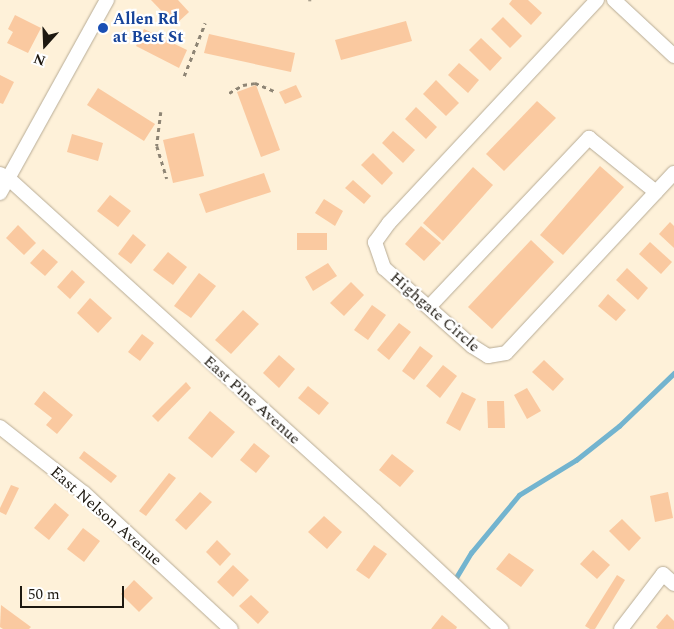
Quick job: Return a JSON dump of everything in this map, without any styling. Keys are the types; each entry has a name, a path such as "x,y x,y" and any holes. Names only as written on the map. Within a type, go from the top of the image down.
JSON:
{"street":[{"path":"0,193 4,176 106,0"},
{"name":"Highgate Circle","path":"597,0 389,223 375,242 384,268 472,346 488,356 506,353 674,173"},
{"path":"614,0 674,56"},
{"path":"429,307 589,138 656,192"},
{"name":"East Pine Avenue","path":"4,176 375,511 501,629"},
{"name":"East Nelson Avenue","path":"0,427 84,493 231,629"},
{"path":"621,629 663,574 674,584"}],"path":[{"path":"184,76 205,24"},
{"path":"229,93 243,85 256,83 276,92"},
{"path":"161,112 157,146 167,179"}],"building":[{"path":"151,0 178,0 189,12 175,25"},
{"path":"512,0 528,0 542,13 531,25 509,4"},
{"path":"15,15 41,28 28,53 7,43 13,32 8,29"},
{"path":"503,17 522,36 510,48 491,29"},
{"path":"406,21 412,41 341,60 335,40"},
{"path":"144,29 187,50 179,68 136,46"},
{"path":"209,34 295,53 291,72 204,53"},
{"path":"481,38 502,58 490,71 469,50"},
{"path":"459,63 479,80 468,93 448,75"},
{"path":"0,75 14,82 3,104 0,103"},
{"path":"436,80 459,103 446,116 423,94"},
{"path":"256,85 280,150 261,157 237,92"},
{"path":"296,85 302,97 285,104 279,92"},
{"path":"98,88 155,124 144,141 87,105"},
{"path":"537,101 556,118 504,171 486,154"},
{"path":"416,107 437,127 426,139 405,119"},
{"path":"393,131 415,150 403,163 382,143"},
{"path":"194,133 204,176 173,183 163,140"},
{"path":"72,134 103,143 98,161 67,152"},
{"path":"373,153 393,173 382,185 361,165"},
{"path":"600,166 624,187 563,255 540,235"},
{"path":"473,167 493,185 443,241 423,223"},
{"path":"264,173 271,192 206,213 199,194"},
{"path":"353,180 371,196 364,204 345,188"},
{"path":"110,195 131,211 118,227 97,211"},
{"path":"324,199 343,211 335,226 315,213"},
{"path":"670,222 674,226 674,248 659,234"},
{"path":"18,225 36,243 24,255 6,238"},
{"path":"421,226 441,243 424,261 405,244"},
{"path":"297,233 327,233 327,250 297,250"},
{"path":"133,234 146,245 131,264 118,254"},
{"path":"531,240 554,262 492,329 468,307"},
{"path":"650,242 672,262 661,274 639,254"},
{"path":"43,249 58,262 45,276 30,263"},
{"path":"168,252 187,267 173,285 153,270"},
{"path":"328,263 337,276 313,291 305,277"},
{"path":"627,268 648,288 638,300 616,280"},
{"path":"72,270 85,282 70,299 57,287"},
{"path":"199,273 216,286 191,318 174,306"},
{"path":"351,282 364,295 344,316 330,303"},
{"path":"608,294 626,310 616,321 598,306"},
{"path":"90,298 112,318 98,333 77,313"},
{"path":"372,305 386,315 368,340 354,330"},
{"path":"243,310 259,324 231,354 215,340"},
{"path":"399,323 411,332 389,360 377,350"},
{"path":"142,334 154,343 140,361 128,352"},
{"path":"420,346 433,356 414,380 402,371"},
{"path":"279,355 295,369 279,388 263,373"},
{"path":"544,360 564,379 553,391 532,372"},
{"path":"443,365 457,376 440,398 426,386"},
{"path":"186,382 191,388 158,422 152,416"},
{"path":"308,386 329,403 319,415 298,398"},
{"path":"527,388 541,411 527,419 514,395"},
{"path":"44,391 73,415 57,434 46,425 52,418 34,404"},
{"path":"462,392 476,399 460,431 446,423"},
{"path":"487,401 504,401 505,428 488,428"},
{"path":"210,411 235,432 212,458 188,438"},
{"path":"254,443 270,456 256,473 240,460"},
{"path":"84,451 117,476 111,483 79,458"},
{"path":"392,454 414,471 400,487 379,470"},
{"path":"169,473 176,478 146,516 139,511"},
{"path":"11,485 19,488 6,515 0,512 0,508"},
{"path":"200,492 212,502 186,530 175,520"},
{"path":"668,492 673,518 655,522 650,496"},
{"path":"55,503 69,515 49,540 34,528"},
{"path":"324,516 342,532 327,549 308,532"},
{"path":"622,519 641,538 629,551 609,531"},
{"path":"83,528 100,541 84,562 67,549"},
{"path":"217,540 231,554 220,566 206,552"},
{"path":"374,545 387,554 369,579 356,570"},
{"path":"593,550 610,565 597,579 580,564"},
{"path":"509,553 534,570 521,587 496,569"},
{"path":"233,565 249,580 233,597 217,582"},
{"path":"617,575 625,580 595,629 590,629 585,626"},
{"path":"134,580 153,598 139,612 121,594"},
{"path":"251,595 269,612 258,624 239,606"},
{"path":"1,605 31,627 29,629 3,629 0,627"},
{"path":"667,614 674,621 674,629 658,629 656,627"},
{"path":"442,615 457,627 456,629 431,629"}],"waterway":[{"path":"454,581 471,553 519,495 576,460 619,426 674,373"}],"place":[{"name":"Allen Rd at Best St","path":"103,28"}]}
